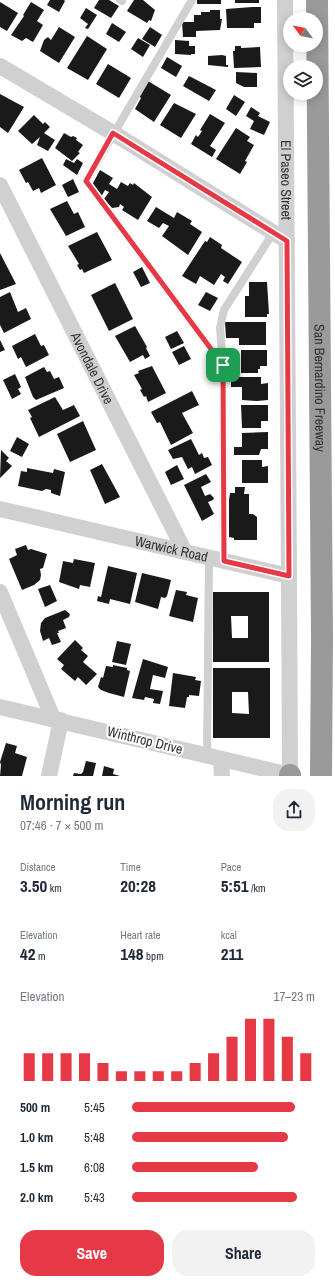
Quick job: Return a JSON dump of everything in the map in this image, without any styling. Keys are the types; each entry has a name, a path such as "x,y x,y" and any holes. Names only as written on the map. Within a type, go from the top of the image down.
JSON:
{"highway":[{"name":"San Bernardino Freeway","path":"317,0 322,630 321,776"}],"street":[{"name":"El Paseo Street","path":"285,0 289,576"},
{"path":"0,66 113,133 287,241"},
{"name":"Avondale Drive","path":"0,185 185,552"},
{"name":"Warwick Road","path":"0,509 289,576"},
{"path":"289,576 290,775"},
{"path":"0,592 57,719 49,776"},
{"name":"Winthrop Drive","path":"0,707 57,719 290,775"},
{"path":"214,757 222,776"}],"lane":[{"path":"192,0 86,181 223,365"},
{"path":"224,561 223,365 220,328 224,310 273,233"},
{"path":"209,557 214,757"}],"building":[{"path":"50,0 65,1 59,12 47,5"},
{"path":"99,0 109,0 119,6 111,18 94,8"},
{"path":"134,0 143,0 155,10 151,21 149,20 147,23 127,11"},
{"path":"197,0 221,0 221,4 197,4"},
{"path":"235,0 259,0 259,3 235,3"},
{"path":"0,2 18,13 7,31 0,27"},
{"path":"31,2 44,10 37,21 43,25 33,42 26,38 22,41 11,35 24,16 23,15"},
{"path":"261,7 261,23 254,23 254,28 227,28 226,9"},
{"path":"86,8 97,15 88,29 85,28 88,24 80,18"},
{"path":"210,10 220,10 220,19 222,19 220,30 196,31 196,37 183,37 182,22 194,22 194,15 201,15 201,12 210,12"},
{"path":"112,23 126,32 119,42 106,34"},
{"path":"59,27 75,37 59,63 40,51 44,40 48,37 51,40"},
{"path":"150,27 162,35 155,47 142,39"},
{"path":"87,36 107,49 88,80 67,68"},
{"path":"138,38 150,45 143,57 131,49"},
{"path":"175,40 189,41 189,46 195,46 195,54 175,54"},
{"path":"235,46 241,46 241,48 260,47 261,67 234,68 233,51 235,51"},
{"path":"208,56 226,56 226,65 228,65 228,67 208,65"},
{"path":"167,57 182,66 176,77 161,68"},
{"path":"108,64 131,78 119,98 96,84"},
{"path":"236,72 257,73 257,87 244,87 236,83"},
{"path":"189,76 216,90 209,101 183,86"},
{"path":"148,81 171,95 154,122 135,109 141,98 139,96"},
{"path":"0,94 24,107 8,133 0,127"},
{"path":"234,95 245,102 236,116 226,109"},
{"path":"174,103 196,114 181,138 160,125"},
{"path":"251,107 260,113 258,116 270,122 264,135 250,129 254,121 246,116"},
{"path":"210,114 225,123 210,146 216,150 212,157 191,144 196,135 198,137 202,131 200,130"},
{"path":"34,115 43,124 45,122 50,127 44,133 55,140 48,151 37,145 40,137 32,144 18,131"},
{"path":"236,128 250,137 247,141 254,145 240,174 216,159"},
{"path":"64,133 71,137 73,136 77,138 76,140 83,145 78,152 80,153 72,161 55,148"},
{"path":"42,158 56,185 41,193 39,188 33,191 28,182 26,183 19,170"},
{"path":"66,159 74,163 77,159 83,163 77,175 63,165"},
{"path":"100,170 113,178 109,184 117,189 121,182 128,186 130,183 133,185 134,183 152,197 138,220 122,210 124,207 120,204 119,207 112,208 104,199 109,192 105,190 101,197 92,185"},
{"path":"73,179 79,192 68,197 62,185"},
{"path":"67,201 74,214 78,212 85,227 66,236 50,209"},
{"path":"156,207 174,218 177,212 192,221 190,224 202,232 188,255 162,236 169,226 163,223 159,228 147,221"},
{"path":"97,232 112,260 84,273 77,265 79,264 68,246"},
{"path":"210,237 222,245 221,248 242,262 228,284 223,281 225,277 221,274 214,285 200,276 196,284 182,276 205,241 207,242"},
{"path":"0,253 16,284 0,290"},
{"path":"142,267 150,283 141,287 133,272"},
{"path":"249,282 267,282 269,314 267,314 267,317 245,317 245,296 249,296"},
{"path":"115,283 133,319 109,331 91,295"},
{"path":"10,292 18,312 26,308 31,319 4,333 0,325 0,297"},
{"path":"206,292 218,298 210,311 198,305"},
{"path":"225,322 266,322 266,345 239,345 239,338 226,338"},
{"path":"135,326 147,347 146,348 150,356 145,359 143,355 130,362 115,336"},
{"path":"177,331 184,343 171,349 165,337"},
{"path":"35,334 41,346 44,345 49,355 26,367 21,357 18,359 12,346"},
{"path":"0,340 5,350 0,352"},
{"path":"184,346 191,359 179,365 172,352"},
{"path":"241,350 267,350 267,366 260,366 258,373 241,373"},
{"path":"152,366 166,393 148,402 146,396 144,397 140,390 142,389 134,375 139,373 138,371"},
{"path":"44,367 47,372 50,371 54,379 59,377 64,388 36,400 33,397 25,377"},
{"path":"15,374 21,387 18,389 21,394 12,399 3,380"},
{"path":"231,377 261,377 261,384 268,383 268,400 242,400 242,387 231,387"},
{"path":"192,391 199,405 182,413 193,433 171,445 160,422 157,423 151,412"},
{"path":"55,397 63,410 74,405 80,416 39,437 28,410"},
{"path":"241,405 268,405 268,421 261,421 261,428 242,428"},
{"path":"83,421 96,450 70,462 57,434"},
{"path":"268,432 268,449 261,449 259,455 234,455 234,447 242,447 242,433"},
{"path":"17,437 29,444 22,457 10,451"},
{"path":"191,439 199,455 202,453 204,458 208,457 212,465 195,474 192,467 188,469 182,457 173,459 168,450"},
{"path":"1,450 9,458 6,461 12,466 0,478"},
{"path":"242,460 262,460 262,467 268,466 268,483 242,483"},
{"path":"102,464 120,497 105,504 90,470"},
{"path":"177,465 184,479 171,485 165,472"},
{"path":"27,468 53,473 54,469 65,472 60,496 51,493 51,490 46,489 42,491 18,486 21,471 27,472"},
{"path":"206,474 211,482 201,487 205,496 210,494 214,498 208,502 214,514 202,521 184,485"},
{"path":"235,487 245,487 244,494 249,494 249,514 253,514 257,517 257,540 234,540 234,538 229,537 229,500 230,493 235,493"},
{"path":"26,545 28,550 31,549 47,554 43,568 40,569 40,580 34,585 22,590 9,559 17,555 15,549"},
{"path":"74,559 95,563 90,587 80,585 79,589 59,582 63,561 73,563"},
{"path":"108,566 137,573 130,604 110,599 109,604 97,601 98,596 101,597"},
{"path":"142,573 171,580 167,596 165,598 161,597 158,609 135,602"},
{"path":"50,585 57,601 45,607 38,589"},
{"path":"176,590 187,592 186,595 198,598 193,622 169,616"},
{"path":"213,592 269,592 269,662 213,662","holes":["231,616 248,616 248,638 232,638"]},
{"path":"65,610 70,614 69,617 63,620 66,628 58,631 59,633 57,633 61,642 52,645 49,638 43,641 40,631 41,623 45,618"},
{"path":"75,640 83,648 81,650 88,656 83,662 97,674 86,685 78,677 75,681 61,669 64,665 57,659"},
{"path":"117,641 131,644 126,665 112,662"},
{"path":"143,659 168,667 165,678 153,675 150,689 163,691 160,704 153,703 154,699 145,697 144,700 132,698"},
{"path":"113,665 127,668 127,670 130,671 124,697 101,690 98,687 101,677 103,678 106,666 113,667"},
{"path":"213,668 270,668 270,738 213,738","holes":["232,692 248,692 249,714 232,713"]},
{"path":"173,673 196,677 195,680 201,681 199,696 189,695 189,697 187,697 185,708 169,706"},
{"path":"6,743 17,746 15,753 27,757 22,776 0,776 0,762"},
{"path":"86,761 96,763 93,776 73,776 74,773 81,774 83,772"},
{"path":"104,766 114,769 113,774 120,776 102,776"}],"route":[{"path":"113,133 287,241 289,576 224,561 223,365 86,181 113,133"}]}
